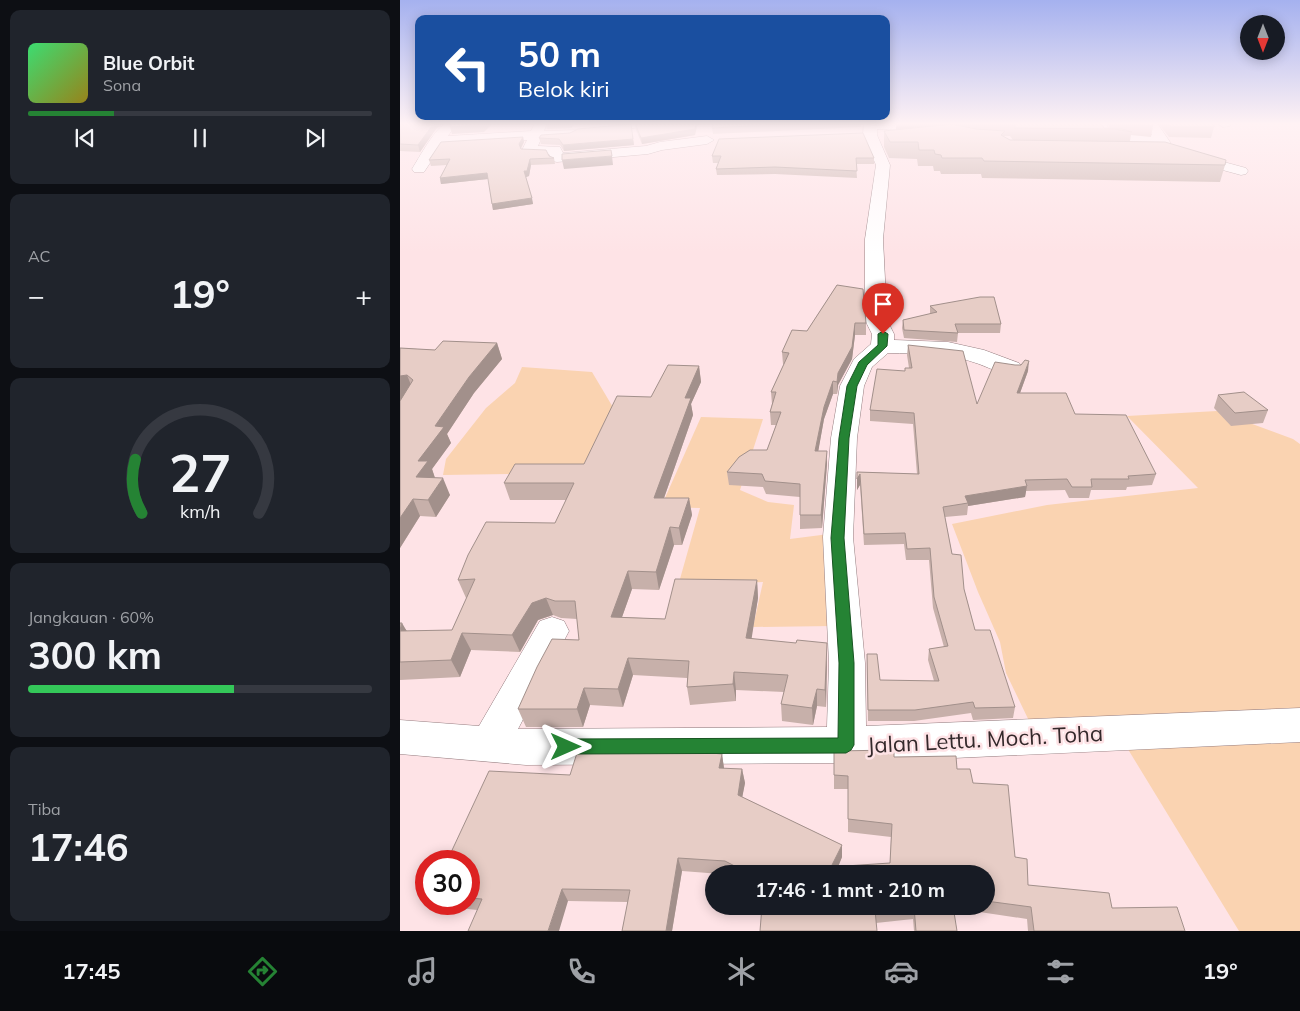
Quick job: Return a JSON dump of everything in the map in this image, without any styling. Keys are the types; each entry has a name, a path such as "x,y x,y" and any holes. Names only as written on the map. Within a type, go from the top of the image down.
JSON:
{"street":[{"path":"846,745 846,663 838,538 844,438 852,386 862,364 882,346 883,334 876,320 874,239 883,166"},
{"path":"1224,166 1241,171"},
{"path":"882,346 948,349 976,355 1011,368"},
{"path":"489,744 552,631"},
{"name":"Jalan Lettu. Moch. Toha","path":"400,737 526,747 846,745 1300,725"}],"shaded area":[{"path":"522,367 592,372 614,409 582,473 443,475 446,459 486,408 515,383"},
{"path":"1217,411 1293,439 1300,444 1300,712 1031,725 1006,673 1000,642 978,592 952,524 1047,505 1198,488 1127,416"},
{"path":"701,417 763,419 740,490 768,502 794,505 790,539 829,534 833,626 753,627 763,582 678,586 700,508 661,507"},
{"path":"1300,737 1300,931 1239,931 1126,746"}],"building":[{"path":"446,166 528,166 527,171 524,171 532,198 492,204 487,173 440,178"},
{"path":"717,166 857,166 857,171 775,167 716,169"},
{"path":"837,285 863,289 866,323 855,323 852,347 838,373 837,382 833,381 824,407 815,451 827,451 821,515 800,515 800,484 765,481 762,474 727,472 739,457 750,450 767,450 781,412 770,412 776,392 771,392 789,353 782,352 792,330 807,331"},
{"path":"980,297 994,297 1001,324 955,324 958,333 904,330 903,320 937,312 930,306"},
{"path":"443,341 497,343 469,377 435,426 444,427 418,461 428,461 416,477 443,478 428,500 413,499 400,518 400,401 413,380 407,375 400,376 400,348 435,350"},
{"path":"908,345 963,351 977,404 995,362 1021,365 1025,360 1029,361 1017,393 1066,393 1075,414 1126,415 1156,474 1128,476 1129,479 1091,479 1092,487 1072,487 1067,479 1025,480 1027,486 965,496 968,503 943,507 952,554 961,555 964,589 975,630 990,630 1015,707 975,708 973,702 915,710 868,710 867,654 877,654 880,680 939,681 929,649 948,646 934,597 930,548 907,549 905,533 864,534 860,474 857,479 857,472 919,474 914,413 870,410 877,369 905,371 905,368 912,368"},
{"path":"668,365 699,366 685,398 691,398 654,498 689,498 679,528 670,527 656,572 628,571 611,617 665,619 675,579 757,580 746,638 796,643 797,640 827,643 825,690 817,689 812,708 781,704 788,675 734,672 733,684 687,687 689,661 628,658 618,689 584,688 577,709 518,709 552,639 579,640 575,601 555,601 546,598 532,603 512,635 462,633 451,660 400,662 400,631 452,630 475,579 458,580 468,555 486,522 555,523 574,483 504,483 515,464 584,464 617,396 651,397"},
{"path":"1244,392 1268,410 1235,413 1218,395"},
{"path":"894,750 894,757 956,756 957,769 970,769 973,783 1008,785 1015,857 1027,859 1028,885 1109,893 1112,908 1177,907 1185,931 1034,931 1031,907 995,902 995,865 860,865 890,863 892,824 848,819 848,776 834,775 834,751"},
{"path":"700,752 722,754 719,768 742,769 738,795 842,845 832,865 733,865 725,861 678,858 666,931 622,931 630,890 562,889 548,931 468,931 475,915 480,915 482,899 480,899 480,850 452,850 489,771 570,775 577,753"},
{"path":"761,915 875,915 877,931 760,931"},
{"path":"915,915 954,915 957,931 916,931"}],"route":[{"path":"566,747 846,745 846,663 838,538 844,438 852,386 862,364 882,346 883,334"}]}
